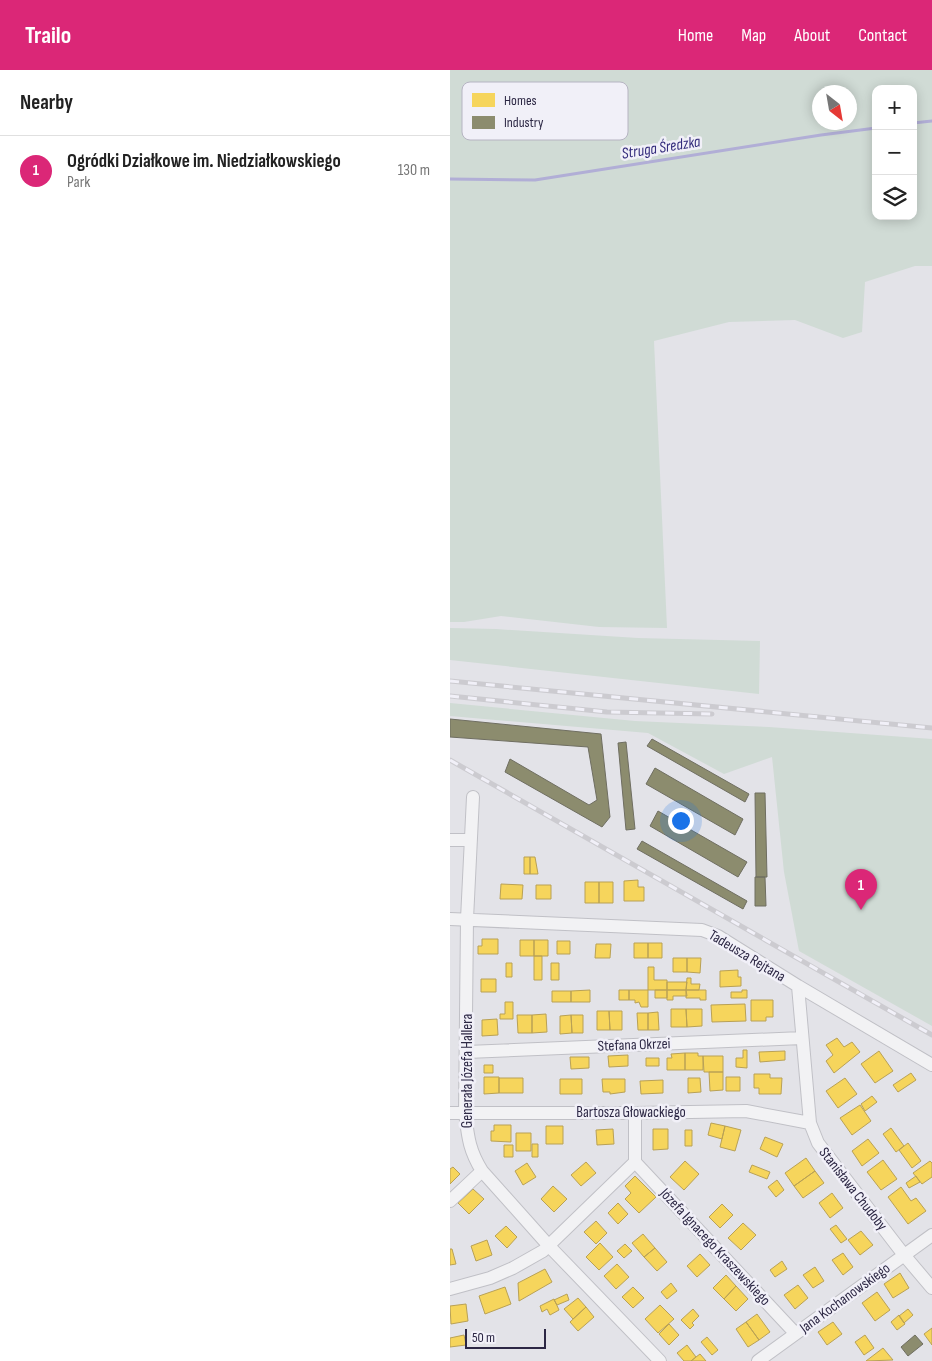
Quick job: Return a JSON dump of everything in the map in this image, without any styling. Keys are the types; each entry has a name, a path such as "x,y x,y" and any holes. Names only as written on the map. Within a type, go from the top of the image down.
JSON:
{"street":[{"name":"Generała Józefa Hallera","path":"473,797 467,919 465,1113 468,1142 482,1171 549,1246 660,1361"},
{"path":"450,840 470,840"},
{"name":"Tadeusza Rejtana","path":"450,919 702,930 718,936 798,986 932,1065"},
{"name":"Stanisława Chudoby","path":"798,986 810,1123 818,1143 904,1255 932,1288"},
{"name":"Stefana Okrzei","path":"467,1052 802,1038"},
{"name":"Bartosza Głowackiego","path":"450,1113 746,1111 810,1123"},
{"path":"450,1289 490,1278 532,1257 549,1246 635,1162 635,1113"},
{"name":"Józefa Ignacego Kraszewskiego","path":"635,1162 795,1333"},
{"path":"450,1201 482,1171"},
{"name":"Jana Kochanowskiego","path":"758,1361 932,1235"}],"shaded area":[{"path":"450,70 932,70 932,266 915,266 865,282 862,332 843,338 795,320 729,322 654,341 667,628 599,627 501,616 464,622 450,622"},
{"path":"450,628 638,638 760,641 759,694 450,660"},
{"path":"450,703 635,721 769,727 932,739 932,1026 799,951 784,872 772,757 724,774 648,733 450,716"}],"building: Homes":[{"path":"524,857 530,857 530,874 524,874"},
{"path":"530,857 535,857 538,874 530,874"},
{"path":"638,880 638,887 644,887 644,901 624,901 624,881"},
{"path":"585,882 599,882 599,903 585,903"},
{"path":"599,882 613,882 613,903 599,903"},
{"path":"501,884 523,885 522,899 500,899"},
{"path":"536,885 551,885 551,899 536,899"},
{"path":"482,939 498,939 498,954 478,954 478,946 482,946"},
{"path":"520,940 534,940 534,956 520,956"},
{"path":"534,940 548,940 548,956 534,956"},
{"path":"557,941 570,941 570,954 557,954"},
{"path":"634,943 648,943 648,958 634,958"},
{"path":"648,943 662,943 662,958 648,958"},
{"path":"596,944 611,944 610,958 595,958"},
{"path":"534,956 542,956 542,980 534,980"},
{"path":"673,958 687,958 687,972 673,972"},
{"path":"687,958 701,958 700,973 687,972"},
{"path":"506,963 512,963 512,977 506,977"},
{"path":"551,963 559,963 559,980 551,980"},
{"path":"648,967 654,967 654,980 667,980 667,990 648,990"},
{"path":"738,970 738,977 741,977 741,986 720,987 720,971"},
{"path":"687,978 691,978 691,984 700,984 699,990 686,990"},
{"path":"481,979 496,979 496,992 481,992"},
{"path":"667,982 687,982 686,990 667,990"},
{"path":"590,990 590,1002 571,1002 571,991"},
{"path":"619,990 629,990 629,1000 619,1000"},
{"path":"629,990 648,990 648,1007 641,1007 639,1002 635,1003 635,1000 629,1000"},
{"path":"655,990 667,990 667,998 655,998"},
{"path":"667,990 686,990 687,996 673,996 673,1000 667,1000"},
{"path":"686,990 706,990 706,1000 686,998"},
{"path":"742,990 747,990 747,998 731,998 731,992 742,992"},
{"path":"552,991 571,991 571,1002 552,1002"},
{"path":"751,1000 773,1000 773,1017 766,1017 766,1021 751,1021"},
{"path":"505,1002 513,1002 513,1019 500,1019 500,1014 505,1014"},
{"path":"745,1004 746,1021 712,1022 711,1005"},
{"path":"671,1009 686,1009 687,1027 671,1027"},
{"path":"686,1009 702,1009 702,1026 687,1027"},
{"path":"597,1011 609,1011 610,1030 597,1030"},
{"path":"609,1011 622,1011 622,1030 610,1030"},
{"path":"658,1012 659,1030 648,1030 648,1013"},
{"path":"637,1013 648,1013 648,1030 638,1030"},
{"path":"546,1014 547,1032 532,1033 532,1015"},
{"path":"517,1015 532,1015 532,1033 518,1033"},
{"path":"571,1015 583,1015 583,1033 572,1033"},
{"path":"571,1015 572,1033 560,1034 560,1016"},
{"path":"497,1019 498,1035 482,1036 482,1020"},
{"path":"837,1038 844,1047 852,1042 860,1052 834,1073 826,1061 833,1055 826,1045"},
{"path":"743,1050 747,1050 747,1068 736,1067 736,1058 743,1058"},
{"path":"785,1051 785,1060 760,1062 759,1052"},
{"path":"879,1051 893,1071 875,1083 861,1064"},
{"path":"685,1053 698,1053 698,1056 703,1056 703,1070 685,1070"},
{"path":"685,1053 685,1070 667,1070 667,1058 672,1058 671,1054"},
{"path":"628,1055 628,1066 609,1067 608,1056"},
{"path":"703,1056 723,1056 723,1072 704,1072"},
{"path":"570,1057 589,1057 589,1068 571,1069"},
{"path":"646,1058 659,1058 659,1066 646,1066"},
{"path":"484,1065 493,1065 493,1073 484,1073"},
{"path":"709,1072 723,1072 723,1090 710,1091"},
{"path":"911,1073 916,1080 898,1092 893,1085"},
{"path":"754,1074 770,1074 770,1078 782,1078 781,1094 759,1094 759,1088 754,1088"},
{"path":"484,1077 499,1077 499,1093 484,1094"},
{"path":"726,1077 740,1077 740,1091 726,1091"},
{"path":"499,1078 523,1078 523,1093 499,1093"},
{"path":"688,1078 700,1078 701,1092 688,1093"},
{"path":"845,1078 857,1094 838,1108 826,1091"},
{"path":"560,1079 582,1079 582,1094 560,1094"},
{"path":"602,1079 625,1079 625,1092 610,1094 610,1092 603,1092"},
{"path":"663,1080 663,1093 641,1094 640,1081"},
{"path":"872,1096 877,1102 865,1111 861,1104"},
{"path":"860,1105 871,1121 852,1135 840,1118"},
{"path":"711,1123 725,1126 722,1139 708,1135"},
{"path":"494,1125 511,1125 511,1142 491,1141 491,1131 494,1131"},
{"path":"546,1126 563,1126 563,1144 546,1144"},
{"path":"725,1126 741,1130 735,1151 720,1147"},
{"path":"891,1128 904,1146 896,1152 883,1134"},
{"path":"613,1129 614,1144 597,1145 596,1130"},
{"path":"653,1129 668,1129 668,1149 653,1150"},
{"path":"685,1130 692,1130 692,1146 685,1146"},
{"path":"516,1133 531,1133 531,1151 516,1151"},
{"path":"765,1137 783,1144 777,1157 760,1149"},
{"path":"868,1139 879,1153 862,1166 852,1151"},
{"path":"908,1143 921,1161 912,1168 899,1150"},
{"path":"532,1144 538,1144 538,1157 532,1157"},
{"path":"504,1145 513,1145 513,1157 504,1157"},
{"path":"806,1158 815,1171 794,1186 785,1173"},
{"path":"883,1160 897,1179 881,1190 867,1172"},
{"path":"685,1161 699,1174 684,1190 670,1177"},
{"path":"930,1161 932,1163 932,1177 922,1184 913,1173"},
{"path":"586,1162 596,1173 581,1186 571,1175"},
{"path":"527,1163 536,1177 523,1185 515,1171"},
{"path":"752,1165 770,1172 767,1179 749,1172"},
{"path":"453,1167 460,1174 450,1184 450,1169"},
{"path":"815,1171 824,1183 803,1198 794,1186"},
{"path":"635,1176 656,1197 639,1213 625,1199 631,1193 625,1186"},
{"path":"916,1176 920,1182 909,1188 906,1183"},
{"path":"777,1180 784,1190 776,1197 768,1187"},
{"path":"553,1186 567,1199 554,1212 541,1199"},
{"path":"901,1187 911,1201 916,1198 926,1211 908,1224 888,1197"},
{"path":"473,1189 484,1199 469,1214 458,1203"},
{"path":"832,1193 843,1208 830,1218 819,1203"},
{"path":"618,1203 628,1214 618,1224 608,1213"},
{"path":"722,1204 733,1215 720,1228 709,1217"},
{"path":"596,1221 607,1233 596,1244 584,1232"},
{"path":"743,1223 756,1235 741,1250 728,1238"},
{"path":"836,1225 847,1239 841,1243 830,1229"},
{"path":"506,1226 517,1237 507,1248 495,1236"},
{"path":"861,1231 873,1245 860,1255 848,1240"},
{"path":"643,1234 655,1248 644,1257 632,1243"},
{"path":"487,1240 492,1255 476,1261 471,1246"},
{"path":"600,1243 613,1257 599,1270 586,1257"},
{"path":"625,1244 632,1251 624,1258 617,1251"},
{"path":"655,1248 667,1262 657,1271 644,1257"},
{"path":"450,1249 452,1249 456,1264 450,1265"},
{"path":"843,1253 853,1267 843,1275 832,1260"},
{"path":"700,1254 710,1265 697,1277 687,1266"},
{"path":"782,1261 787,1269 775,1277 770,1270"},
{"path":"617,1264 629,1277 616,1289 604,1276"},
{"path":"815,1267 824,1281 813,1288 803,1275"},
{"path":"545,1269 552,1282 519,1301 518,1283"},
{"path":"900,1273 909,1288 893,1298 884,1284"},
{"path":"726,1275 736,1286 724,1299 713,1288"},
{"path":"671,1283 677,1291 667,1299 661,1292"},
{"path":"798,1285 808,1298 795,1309 784,1295"},
{"path":"736,1286 748,1299 736,1311 724,1299"},
{"path":"505,1287 511,1304 485,1314 479,1296"},
{"path":"633,1287 644,1298 633,1308 622,1297"},
{"path":"877,1292 890,1310 875,1321 862,1303"},
{"path":"567,1294 569,1300 557,1305 554,1300"},
{"path":"578,1298 586,1307 573,1319 564,1309"},
{"path":"554,1299 559,1310 550,1315 547,1309 542,1312 540,1306"},
{"path":"466,1304 468,1321 451,1324 450,1306"},
{"path":"660,1305 674,1319 658,1333 645,1319"},
{"path":"586,1307 594,1317 578,1331 570,1322"},
{"path":"693,1309 699,1316 692,1323 694,1325 690,1329 681,1320"},
{"path":"908,1309 913,1315 904,1323 899,1316"},
{"path":"757,1314 770,1332 759,1340 746,1322"},
{"path":"899,1315 905,1324 897,1330 891,1322"},
{"path":"746,1322 759,1340 748,1347 736,1329"},
{"path":"833,1322 842,1334 827,1345 818,1332"},
{"path":"669,1324 679,1335 669,1345 659,1334"},
{"path":"932,1328 932,1345 924,1334"},
{"path":"464,1335 466,1345 450,1347 450,1338"},
{"path":"865,1335 874,1348 864,1355 855,1342"},
{"path":"707,1337 718,1350 712,1355 701,1342"},
{"path":"687,1345 696,1357 691,1361 684,1361 677,1353"},
{"path":"883,1348 893,1360 866,1361"},
{"path":"700,1354 706,1361 691,1361 696,1357"}],"building: Industry":[{"path":"450,719 601,734 610,817 602,827 505,772 510,759 589,805 597,800 588,747 450,737"},
{"path":"652,739 749,794 745,802 647,746"},
{"path":"626,742 635,829 626,830 618,743"},
{"path":"655,768 743,819 735,835 646,784"},
{"path":"755,793 765,793 767,877 756,877"},
{"path":"658,811 747,862 738,877 650,826"},
{"path":"642,841 747,901 743,909 637,849"},
{"path":"755,877 765,877 766,906 755,906"},
{"path":"915,1335 923,1344 908,1356 901,1347"}],"waterway":[{"name":"Struga Średzka","path":"917,123 932,121"},
{"name":"Struga Średzka","path":"450,179 535,180 872,129"}],"railway":[{"path":"450,681 932,728"},
{"path":"450,696 607,712 712,714"},
{"path":"450,760 932,1035"}],"place":[{"name":"Ogródki Działkowe im. Niedziałkowskiego","path":"861,910"}]}
